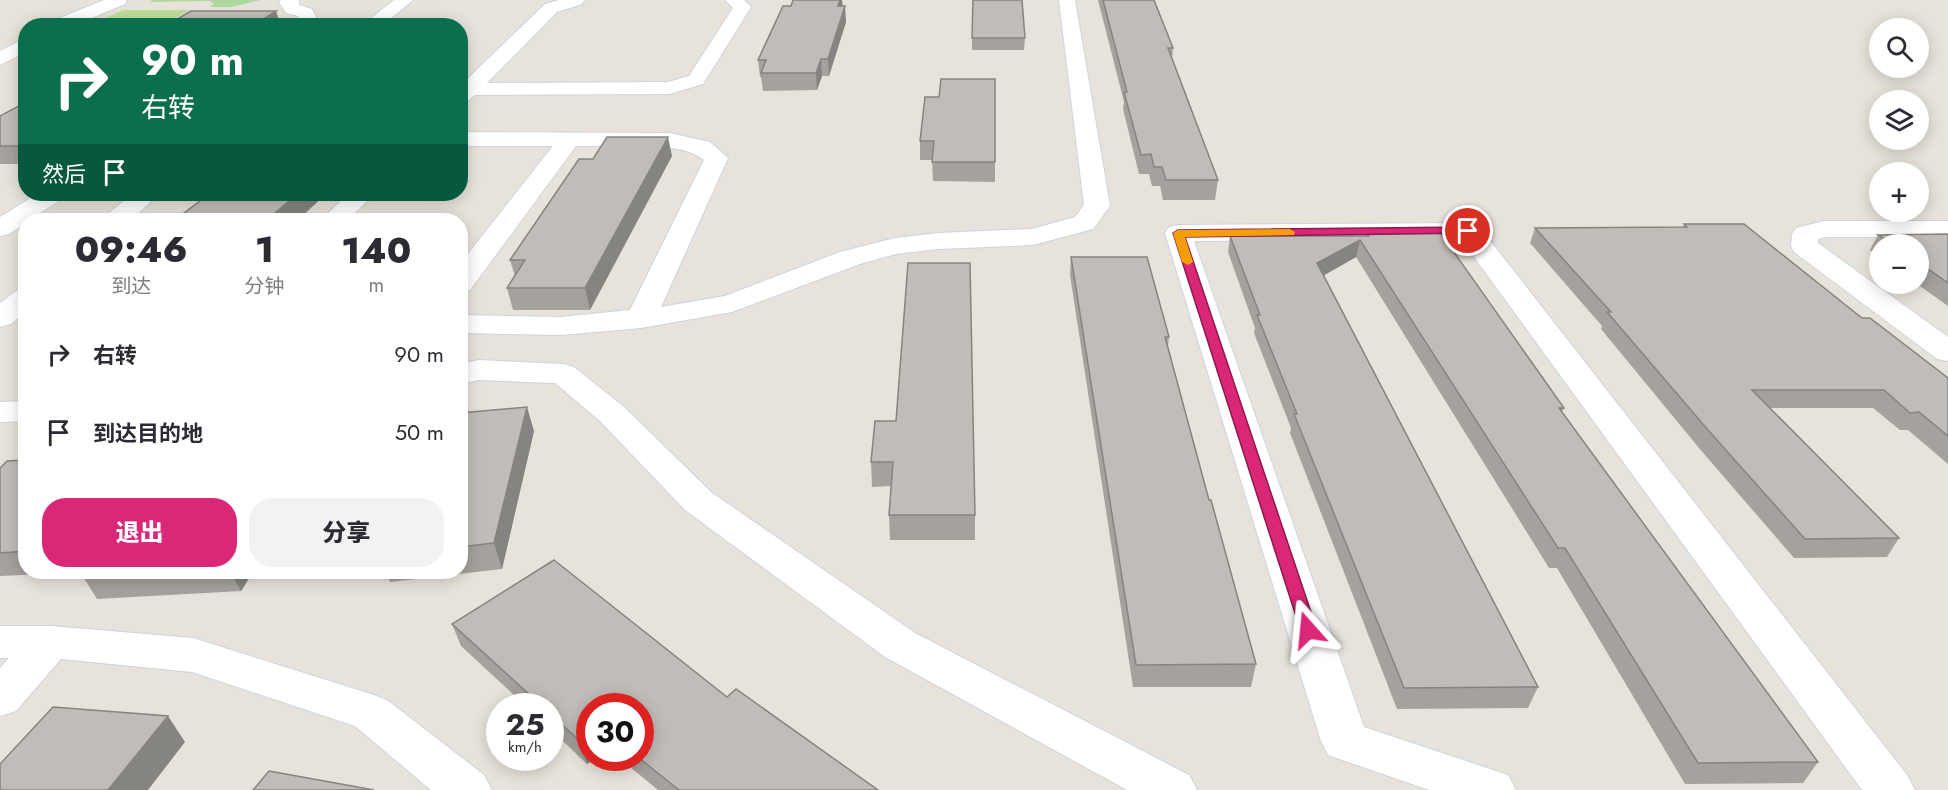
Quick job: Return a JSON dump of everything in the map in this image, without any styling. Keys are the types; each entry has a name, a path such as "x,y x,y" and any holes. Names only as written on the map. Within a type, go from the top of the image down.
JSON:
{"street":[{"path":"75,18 119,0"},
{"path":"291,0 288,2 292,9 306,13 308,18"},
{"path":"381,18 405,0"},
{"path":"468,90 551,8 576,0"},
{"path":"468,93 669,88 696,80 742,7 732,0"},
{"path":"468,324 561,326 641,319 732,303 850,258 895,246 938,240 1033,237 1084,223 1097,206 1067,0"},
{"path":"0,59 18,49"},
{"path":"468,139 669,140 702,147 716,158 641,319"},
{"path":"468,273 570,139"},
{"path":"23,213 42,201"},
{"path":"124,213 139,201"},
{"path":"342,213 354,201"},
{"path":"0,228 18,216"},
{"path":"1948,229 1824,229 1805,234 1804,246 1948,352"},
{"path":"1491,790 1345,741 1178,233 1468,231 1890,790"},
{"path":"0,318 18,303"},
{"path":"468,372 479,370 563,374 612,414 698,501 900,645 1172,790"},
{"path":"0,412 18,411"},
{"path":"0,642 51,642 194,655 371,713 467,790"},
{"path":"0,698 51,642"}],"green space":[{"path":"153,0 260,0 232,7 209,7 214,4 210,1 149,2"},
{"path":"123,10 190,10 175,18 106,18"}],"building":[{"path":"793,0 840,0 838,6 845,6 828,59 821,59 816,73 761,73 766,60 758,60 783,6 791,6"},
{"path":"973,0 1022,0 1025,38 972,38"},
{"path":"1103,0 1154,0 1173,48 1168,48 1218,180 1166,180 1162,167 1154,167 1151,154 1141,155"},
{"path":"191,11 276,11 265,18 179,18"},
{"path":"941,79 995,79 995,162 932,162 934,141 920,141 925,97 939,97"},
{"path":"18,106 18,146 0,146 0,116"},
{"path":"607,137 668,137 585,288 507,288 525,260 510,260 579,159 593,159"},
{"path":"200,201 289,201 275,213 184,213"},
{"path":"1684,224 1744,224 1862,318 1870,318 1948,378 1948,436 1919,412 1910,413 1884,390 1752,390 1899,538 1805,539 1607,312 1611,312 1535,228 1687,227"},
{"path":"1366,231 1439,231 1564,408 1559,408 1818,762 1698,763 1565,548 1558,548 1360,240 1317,263 1538,687 1404,688 1294,414 1297,414 1257,315 1260,315 1230,236 1369,236"},
{"path":"1929,234 1948,234 1948,283 1929,270"},
{"path":"1071,257 1147,257 1169,337 1165,337 1256,664 1136,665"},
{"path":"908,263 970,263 975,515 889,515 893,462 871,462 875,421 896,421"},
{"path":"527,407 494,543 468,546 468,412"},
{"path":"18,460 18,552 0,553 0,468 7,461"},
{"path":"554,560 727,697 736,689 878,790 679,790 654,770 654,693 576,693 576,737 564,727 564,693 528,693 452,624"},
{"path":"53,707 168,716 108,790 0,790 0,764"},
{"path":"269,771 374,790 253,790"}],"slow traffic":[{"path":"1188,262 1178,233 1290,232"}],"route":[{"path":"1308,630 1178,233 1468,231"}]}
